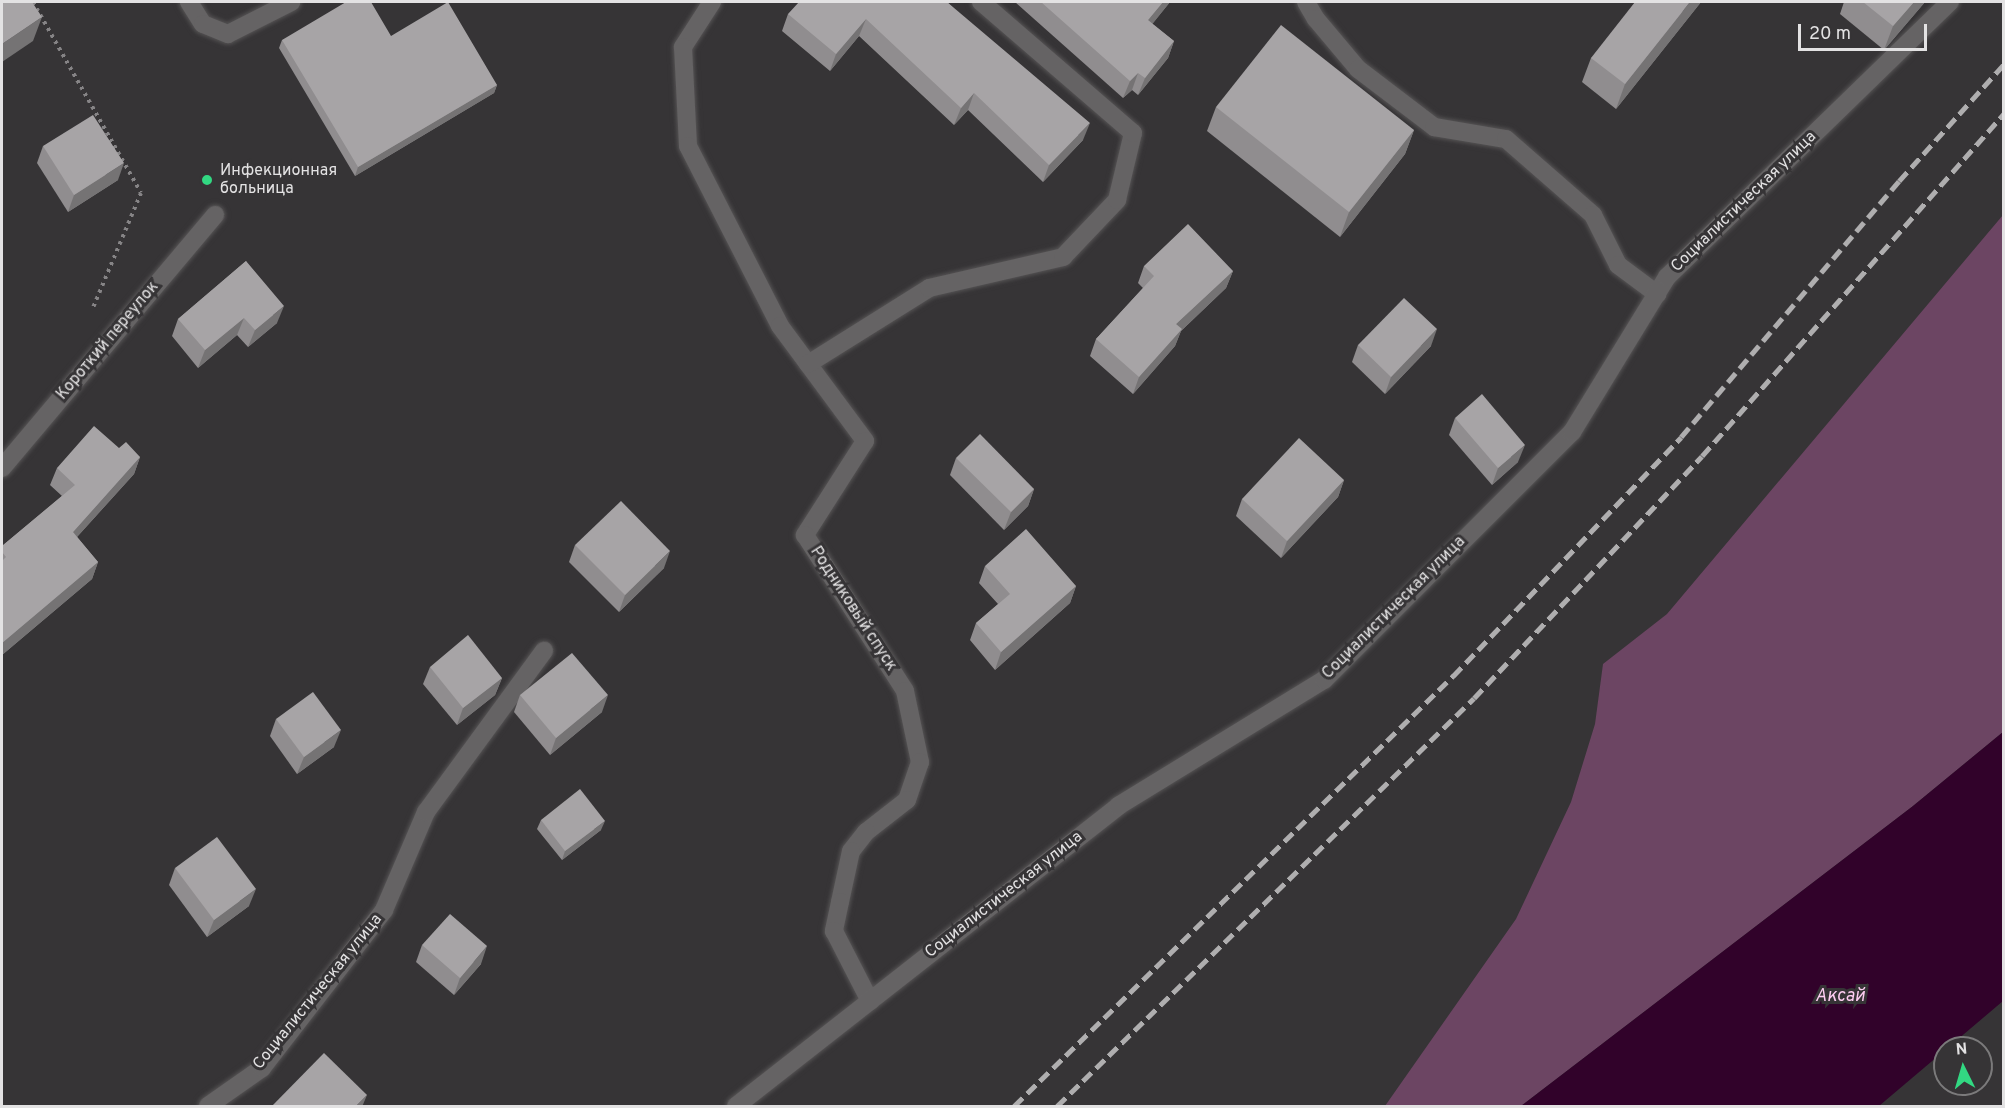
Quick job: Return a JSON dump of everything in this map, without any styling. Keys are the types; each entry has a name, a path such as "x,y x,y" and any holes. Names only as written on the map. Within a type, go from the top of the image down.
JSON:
{"street":[{"path":"189,2 203,24 228,34 291,2"},
{"name":"Родниковый спуск","path":"712,2 683,47 688,146 780,326 865,441 805,536 905,691 920,762 907,800 866,831 851,851 842,892 834,931 870,1001"},
{"path":"808,364 929,288 1063,257 1117,200 1133,133 981,2"},
{"path":"1306,2 1316,19 1358,69 1434,127 1506,139 1593,215 1618,265 1657,294"},
{"name":"Социалистическая улица","path":"736,1107 1118,806 1324,680 1572,432 1667,277 1950,2"},
{"name":"Короткий переулок","path":"2,468 215,215"},
{"name":"Социалистическая улица","path":"208,1107 262,1068 384,910 426,812 544,651"}],"path":[{"path":"33,2 141,193 91,313"}],"shaded area":[{"path":"2003,215 2003,732 1913,806 1521,1106 1385,1106 1516,919 1571,802 1595,724 1603,664 1667,614"}],"water":[{"name":"Аксай","path":"2003,732 2003,1001 1962,1036 1933,1036 1933,1060 1879,1106 1521,1106 1913,806"}],"building":[{"path":"2,2 32,2 42,17 2,44"},
{"path":"346,2 371,2 391,36 448,2 497,85 358,167 282,40"},
{"path":"799,2 947,2 1090,123 1049,165 974,93 961,108 866,19 836,54 788,14"},
{"path":"1041,2 1163,2 1148,20 1174,41 1145,78 1138,73 1130,81"},
{"path":"1635,2 1690,2 1625,84 1591,58"},
{"path":"1863,2 1914,2 1893,26"},
{"path":"1281,25 1414,130 1349,212 1216,107"},
{"path":"93,115 124,163 74,195 43,146"},
{"path":"1188,224 1233,271 1176,324 1182,329 1139,377 1096,339 1154,276 1144,266"},
{"path":"246,261 284,306 255,330 244,318 205,350 178,319"},
{"path":"1404,298 1437,329 1391,377 1358,345"},
{"path":"1482,394 1525,445 1498,468 1455,418"},
{"path":"94,426 119,448 126,442 140,457 73,532 98,562 2,643 2,561 6,557 2,552 2,546 75,485 57,468"},
{"path":"980,434 1034,489 1011,512 956,458"},
{"path":"1299,438 1344,480 1287,541 1242,499"},
{"path":"621,501 670,551 625,595 575,545"},
{"path":"1026,529 1076,586 1001,652 976,623 1010,594 985,566"},
{"path":"468,635 502,678 463,708 430,667"},
{"path":"572,653 608,695 556,738 520,695"},
{"path":"313,692 341,730 304,757 276,719"},
{"path":"580,789 605,821 565,851 541,820"},
{"path":"217,837 256,889 214,920 175,868"},
{"path":"450,914 487,946 460,978 422,945"},
{"path":"324,1053 367,1095 355,1107 271,1107"}],"railway":[{"path":"1014,1106 1453,676 1681,437 1899,181 2004,64"},
{"path":"1057,1106 1474,698 1702,456 2004,113"}],"place":[{"name":"Инфекционная больница","path":"207,180"}]}
